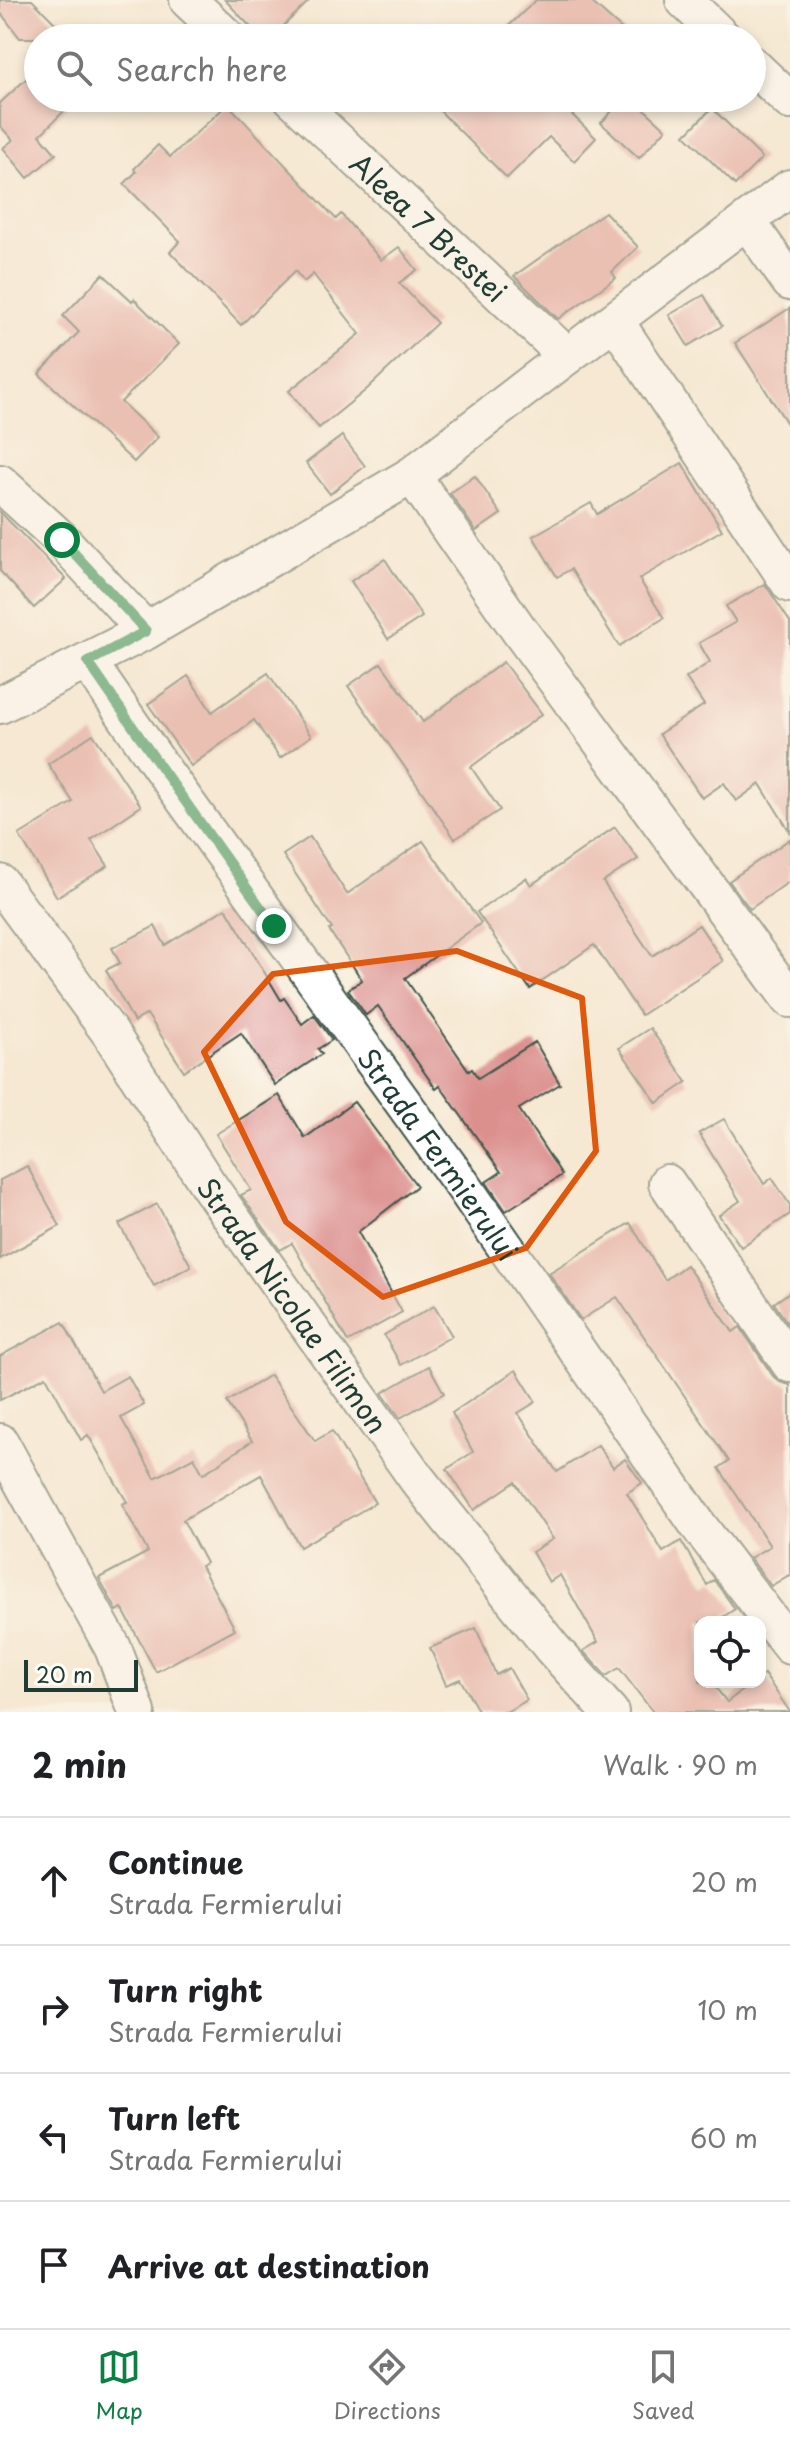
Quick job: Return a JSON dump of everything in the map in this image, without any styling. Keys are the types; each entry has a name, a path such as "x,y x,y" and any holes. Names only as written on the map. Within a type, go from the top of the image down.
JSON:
{"street":[{"path":"188,0 213,24"},
{"path":"684,0 709,24"},
{"path":"766,78 790,101"},
{"name":"Aleea 7 Brestei","path":"307,112 567,356"},
{"path":"0,705 146,631 412,475 790,188"},
{"path":"747,221 790,282"},
{"path":"615,321 790,584"},
{"path":"412,475 519,630 790,999"},
{"path":"0,483 62,540 146,631"},
{"name":"Strada Fermierului","path":"88,662 464,1187 698,1525 790,1646"},
{"name":"Strada Nicolae Filimon","path":"0,883 110,1033 207,1183 417,1479 552,1648 610,1712"},
{"path":"667,1183 790,1364"},
{"path":"0,1442 113,1648 137,1712"}],"highlighted area":[{"path":"457,951 582,998 596,1151 526,1248 383,1297 286,1222 204,1052 273,974"}],"building":[{"path":"0,0 32,0 56,24 24,24 24,38 20,38 0,12"},
{"path":"225,0 310,0 285,24 248,24"},
{"path":"536,0 589,0 616,24 511,24"},
{"path":"24,81 24,112 63,112 40,135 56,154 28,178 3,148 13,140 0,126 0,103"},
{"path":"219,112 236,112 336,219 341,214 381,260 399,247 417,270 399,283 437,323 366,390 319,428 289,391 360,334 313,274 304,282 295,271 241,325 170,252 180,241 124,184 158,145 170,157"},
{"path":"441,112 569,112 596,138 574,161 549,137 507,178"},
{"path":"611,112 647,112 666,129 639,158 601,123"},
{"path":"708,112 716,112 762,158 735,185 685,135"},
{"path":"605,212 638,247 612,272 616,278 558,319 514,276"},
{"path":"103,274 132,301 134,299 179,344 121,402 158,437 134,462 39,374 79,332 63,316"},
{"path":"704,295 722,326 688,346 669,315"},
{"path":"790,308 790,428 735,343"},
{"path":"342,436 365,466 330,494 306,463"},
{"path":"682,463 722,530 639,579 664,618 619,646 571,569 557,577 533,536 591,503 597,514"},
{"path":"475,476 501,514 476,531 450,493"},
{"path":"0,512 66,579 34,608 0,571"},
{"path":"385,559 422,617 388,639 351,581"},
{"path":"765,584 790,622 790,832 760,784 736,801 724,783 702,798 659,734 704,705 686,678 710,662 699,643 736,622 726,606"},
{"path":"503,662 542,714 471,767 500,810 455,839 348,686 381,663 423,722"},
{"path":"268,673 311,736 280,758 254,720 191,766 148,704 188,676 212,712"},
{"path":"93,734 141,806 91,840 108,866 57,897 19,835 73,802 48,764"},
{"path":"615,827 638,859 603,882 652,956 699,925 723,961 641,1015 594,945 530,989 477,912 526,878 531,885"},
{"path":"310,837 347,894 423,841 481,923 405,978 469,1071 472,1069 478,1078 535,1042 560,1084 519,1109 562,1175 506,1211 486,1182 501,1172 440,1086 436,1089 378,1006 366,1015 348,990 362,980 283,855"},
{"path":"790,839 790,881 750,909 729,881"},
{"path":"226,908 281,1000 284,998 302,1024 314,1015 332,1040 318,1049 322,1054 275,1085 241,1033 184,1071 147,1014 134,1022 106,970 120,963 112,948 155,926 165,945"},
{"path":"650,1028 687,1082 657,1103 619,1048"},
{"path":"279,1095 305,1138 354,1102 417,1186 358,1232 402,1312 348,1342 292,1243 280,1250 241,1195 251,1190 216,1134"},
{"path":"724,1119 764,1184 772,1178 790,1205 790,1214 741,1247 719,1215 740,1201 699,1133"},
{"path":"27,1166 60,1226 0,1259 0,1180"},
{"path":"157,1204 191,1266 154,1286 119,1224"},
{"path":"630,1223 665,1280 686,1265 733,1332 740,1327 773,1376 790,1385 790,1577 771,1586 750,1558 770,1546 719,1468 729,1461 617,1297 581,1320 549,1273"},
{"path":"790,1292 790,1327 774,1303"},
{"path":"434,1306 452,1336 401,1365 384,1335"},
{"path":"63,1322 101,1391 128,1376 144,1405 121,1418 155,1478 194,1457 203,1474 252,1441 227,1402 270,1375 315,1441 332,1431 375,1503 300,1547 261,1475 183,1520 206,1563 201,1566 235,1629 156,1672 122,1608 117,1611 99,1578 148,1552 122,1504 127,1502 88,1435 81,1440 46,1376 0,1400 0,1356"},
{"path":"429,1366 444,1393 400,1418 382,1393"},
{"path":"516,1370 536,1402 518,1413 557,1472 598,1445 613,1467 625,1459 642,1483 627,1493 663,1552 681,1541 707,1585 714,1580 735,1609 724,1616 694,1616 694,1688 716,1688 727,1702 745,1688 766,1688 766,1677 790,1712 653,1712 619,1668 606,1676 583,1651 598,1642 560,1575 549,1582 532,1552 553,1539 515,1482 474,1510 447,1469 473,1452 452,1413"},
{"path":"476,1628 496,1675 509,1668 527,1700 506,1712 479,1712 460,1679 446,1685 430,1648"}],"route":[{"path":"62,540 146,631 88,662 274,926"}]}
